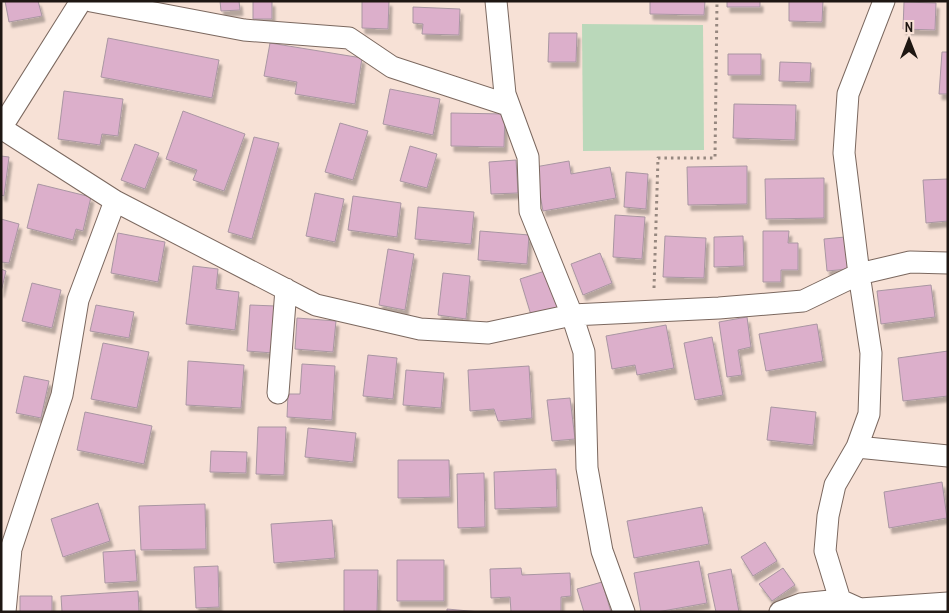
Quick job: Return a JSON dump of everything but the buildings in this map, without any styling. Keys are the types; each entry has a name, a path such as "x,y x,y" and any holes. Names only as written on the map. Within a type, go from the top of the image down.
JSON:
{"street":[{"path":"81,1 1,128 115,201 316,305 420,329 488,334 572,315 719,308 802,300 859,274 910,262 948,263"},
{"path":"91,1 244,30 349,38 392,67 508,105"},
{"path":"496,1 505,94 528,157 530,211 572,315 584,352 586,468 602,551 624,612"},
{"path":"840,600 825,551 828,516 835,485 857,447 869,414 871,353 844,153 848,94 884,1"},
{"path":"5,612 11,549 62,395 78,300 115,201"},
{"path":"278,393 286,289"},
{"path":"857,447 948,456"},
{"path":"780,612 801,604 840,600 860,610 948,603"}],"path":[{"path":"653,311 658,158 715,158 717,1"}],"green space":[{"path":"582,24 703,25 704,150 583,151"}]}
